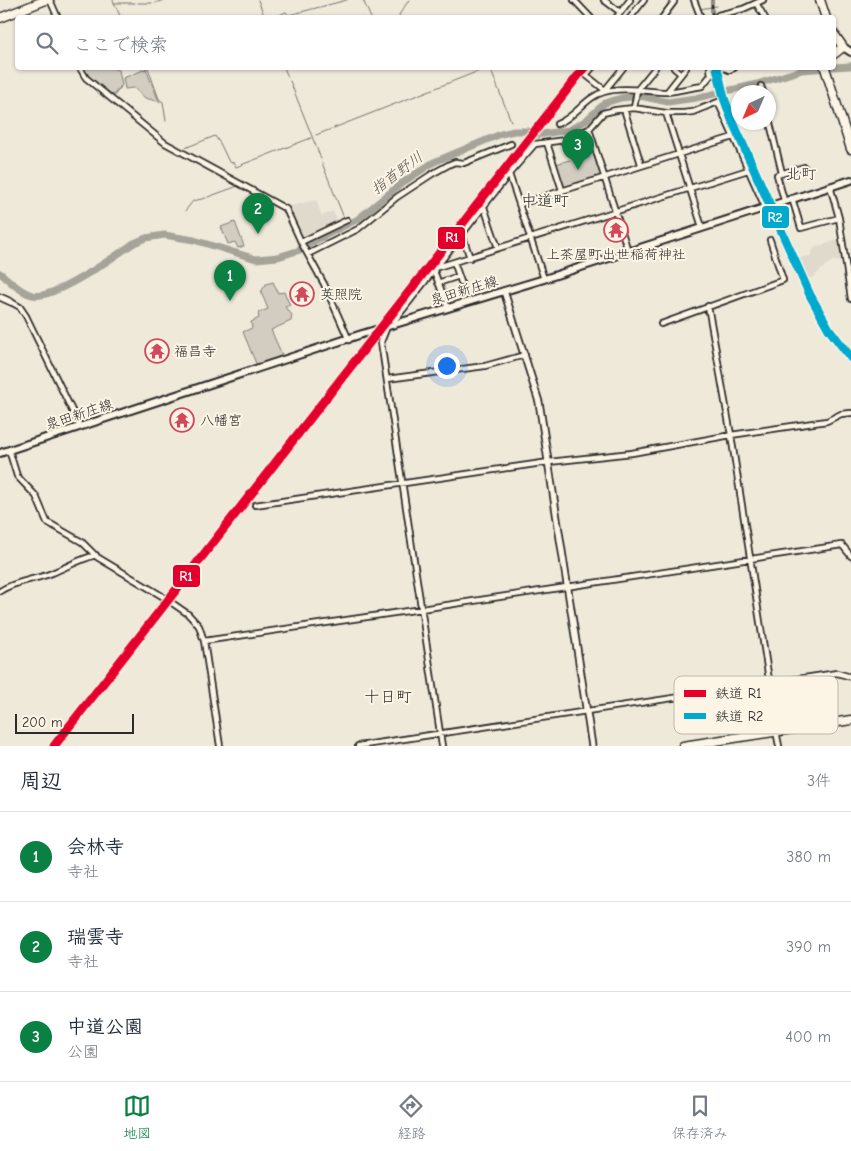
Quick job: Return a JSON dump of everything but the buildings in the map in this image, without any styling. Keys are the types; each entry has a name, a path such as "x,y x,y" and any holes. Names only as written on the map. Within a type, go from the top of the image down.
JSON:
{"highway":[{"path":"0,18 46,0"},
{"path":"820,0 825,15"},
{"path":"836,37 843,47 836,52"},
{"path":"826,70 851,149"},
{"path":"838,722 851,720"},
{"path":"683,746 760,734"}],"main road":[{"path":"843,47 851,52"},
{"name":"泉田新庄線","path":"0,453 388,326 504,291 851,180"}],"street":[{"path":"50,0 57,15"},
{"path":"574,0 588,15"},
{"path":"604,0 620,12"},
{"path":"618,15 630,0"},
{"path":"632,15 644,0"},
{"path":"664,15 674,0"},
{"path":"694,0 700,15"},
{"path":"722,15 743,9 763,0"},
{"path":"756,3 763,15"},
{"path":"81,70 86,78 166,143 286,210 334,305 348,340"},
{"path":"590,70 586,75 606,90"},
{"path":"606,90 621,70"},
{"path":"634,108 637,90 653,70"},
{"path":"676,70 681,74"},
{"path":"667,92 684,70"},
{"path":"557,124 566,121 594,95 606,90 667,92 702,86 711,75 710,70"},
{"path":"442,746 381,342 388,326 535,144 547,144 565,140 589,129 603,113 634,108 666,113 694,112 718,102 732,137 765,207"},
{"path":"624,109 641,164"},
{"path":"666,113 702,227"},
{"path":"589,129 628,251"},
{"path":"772,130 782,174"},
{"path":"520,204 641,164 732,137"},
{"path":"308,254 358,229 397,197 432,174 455,162 464,163 511,144"},
{"path":"547,144 562,190"},
{"path":"784,200 777,175 804,167"},
{"path":"435,269 748,170"},
{"path":"509,174 544,278"},
{"path":"830,186 839,218 851,299"},
{"path":"792,198 801,228 839,218"},
{"path":"484,207 498,248"},
{"path":"301,243 347,220"},
{"path":"462,234 470,258"},
{"path":"660,324 783,280 770,240"},
{"path":"438,283 460,279 454,262"},
{"path":"435,269 438,283 448,308"},
{"path":"504,291 538,402 592,746"},
{"path":"0,297 20,307 26,316 80,427"},
{"path":"708,306 731,436 768,676"},
{"path":"387,379 486,366 525,355"},
{"path":"255,505 548,462 632,453 827,421 841,414 851,413"},
{"path":"9,450 17,476 36,496 47,522 82,542 96,555 162,596 188,614 200,626 204,640 220,746"},
{"path":"204,640 842,545 851,556"},
{"path":"0,591 96,555"},
{"path":"817,676 837,673 851,677"},
{"path":"358,746 674,698"},
{"path":"777,736 778,746"}],"shaded area":[{"path":"85,70 119,70 122,85 113,95 86,74"},
{"path":"146,70 160,102 145,98 134,88 125,89 123,78"},
{"path":"593,153 601,176 563,187 556,164"},
{"path":"316,200 322,216 333,211 338,222 321,232 300,239 285,207"},
{"path":"235,222 244,246 238,248 235,242 228,244 221,227"},
{"path":"840,239 843,262 833,261 815,276 808,279 799,258 810,256 814,248"},
{"path":"273,282 278,293 284,292 290,305 285,307 292,315 291,321 271,330 283,357 257,366 243,332 252,328 251,322 259,318 258,313 268,309 261,292 266,284"}],"waterway":[{"path":"113,0 120,15"},
{"path":"155,3 164,0"},
{"path":"258,0 264,15"},
{"path":"289,15 347,0"},
{"path":"363,0 370,15"},
{"path":"399,15 409,0"},
{"path":"114,3 135,3"},
{"path":"138,3 152,3"},
{"path":"700,9 717,6"},
{"path":"280,15 286,12 289,15"},
{"name":"指首野川","path":"836,67 851,66"},
{"path":"149,70 159,99 163,102 166,121"},
{"path":"285,70 288,77"},
{"path":"316,135 481,70"},
{"path":"491,70 511,121"},
{"name":"指首野川","path":"0,273 23,291 32,295 42,295 68,285 84,276 134,243 146,238 164,235 194,240 256,259 278,257 303,249 358,219 402,183 434,162 501,134 527,131 536,135 569,130 585,121 605,103 621,98 640,96 668,102 696,98 757,84 802,70"},
{"path":"88,76 98,85"},
{"path":"290,81 321,159"},
{"path":"102,87 113,97 121,87"},
{"path":"185,148 215,136 229,162 234,163 236,167 311,138"},
{"path":"322,163 344,218"},
{"path":"208,197 238,186"},
{"path":"185,211 193,201 206,198"}],"railway":[{"path":"712,0 712,15"},
{"path":"717,70 724,98 732,120 810,295 829,329 851,358"}],"rail line":[{"name":"R1","path":"54,746 582,70"},
{"name":"R2","path":"717,70 724,98 732,120 810,295 829,329 851,358"}],"place":[{"name":"中道公園","path":"578,170"},
{"name":"上茶屋町出世稲荷神社","path":"616,230"},
{"name":"瑞雲寺","path":"258,234"},
{"name":"英照院","path":"302,294"},
{"name":"会林寺","path":"230,301"},
{"name":"福昌寺","path":"157,351"},
{"name":"八幡宮","path":"182,420"}],"district":[{"name":"北町","path":"801,174"},
{"name":"中道町","path":"545,200"},
{"name":"十日町","path":"388,696"}]}
